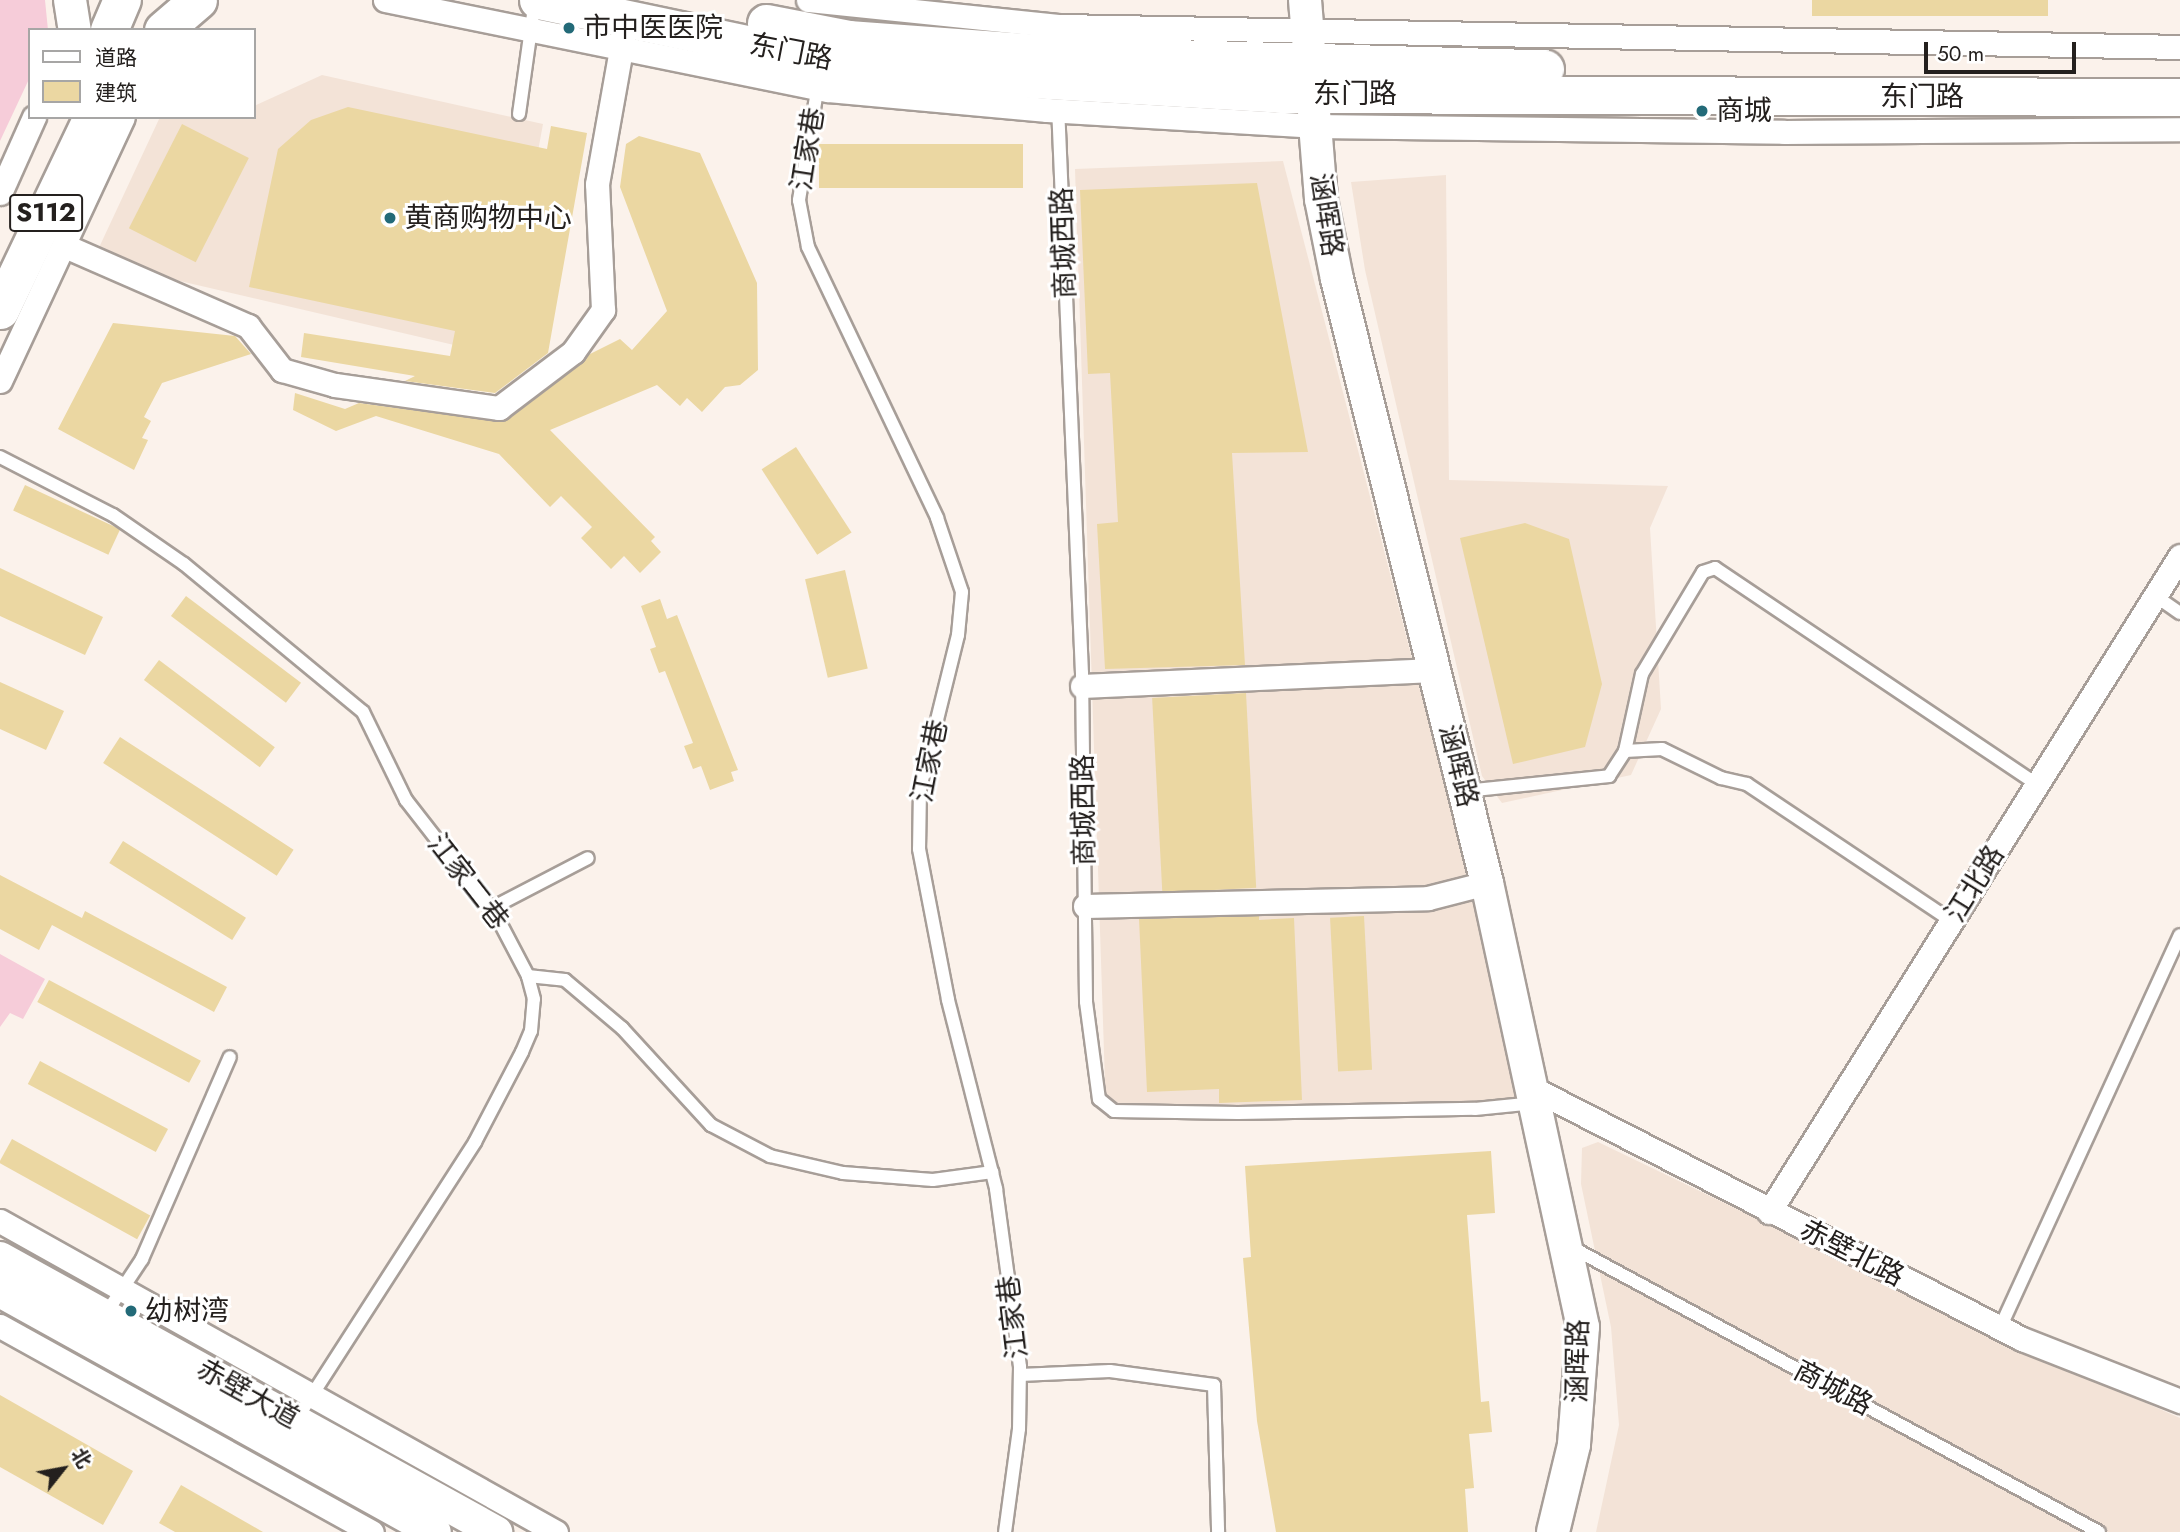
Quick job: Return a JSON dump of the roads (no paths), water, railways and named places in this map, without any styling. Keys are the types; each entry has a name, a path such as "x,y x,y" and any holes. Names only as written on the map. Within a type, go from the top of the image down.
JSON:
{"main road":[{"path":"110,28 122,0"},
{"path":"157,23 198,0"},
{"name":"东门路","path":"535,10 633,21 1065,55 2180,97"},
{"name":"东门路","path":"633,21 820,74 946,74 1057,95 1309,63 2180,76"},
{"name":"S112","path":"0,268 68,119"},
{"name":"S112","path":"0,310 91,119"}],"street":[{"path":"385,0 535,10"},
{"path":"808,0 1059,26 1784,132 2180,129"},
{"path":"65,246 248,326 282,370 335,385 499,408 573,352 603,310 597,184 633,21"},
{"path":"1309,63 2180,47"},
{"name":"涵晖路","path":"1309,63 1321,199 1337,279 1488,883 1583,1327 1581,1384 1574,1445 1553,1532"},
{"path":"0,193 33,119"},
{"path":"0,381 122,119"},
{"name":"江北路","path":"1769,1212 2157,597 2180,556"},
{"path":"1082,686 1434,670"},
{"path":"1085,906 1427,898 1488,883"},
{"name":"赤壁北路","path":"1533,1096 2000,1328 2180,1401"},
{"path":"0,1221 122,1289 304,1408 556,1532"},
{"name":"赤壁大道","path":"0,1258 104,1315 304,1408 496,1532"},
{"name":"赤壁大道","path":"0,1291 435,1532"},
{"path":"0,1326 372,1532"}],"lane":[{"path":"519,114 535,10"},
{"name":"江家巷","path":"820,74 799,200 808,247 937,518 962,592 958,635 920,788 919,849 948,1000 992,1172 1020,1374 1018,1429 1005,1532"},
{"name":"商城西路","path":"1057,95 1082,686 1086,1002 1099,1099 1114,1111 1475,1109 1533,1096"},
{"name":"江家二巷","path":"0,457 113,515 184,564 363,712 406,800 517,947 528,975 534,999 531,1031 522,1052 475,1142 304,1408"},
{"path":"1465,791 1609,776 1625,751 1642,674 1703,572 1715,568 2038,785"},
{"path":"2157,597 2180,613"},
{"path":"1625,751 1662,749 1721,778 1747,784 1952,921"},
{"path":"490,909 588,858"},
{"path":"2000,1328 2180,935"},
{"path":"528,975 565,981 622,1028 711,1125 770,1156 843,1173 933,1180 992,1172"},
{"path":"104,1315 142,1259 230,1056"},
{"name":"商城路","path":"1567,1245 2099,1532"},
{"path":"1020,1374 1110,1371 1214,1385 1218,1532"}],"place":[{"name":"市中医医院","path":"569,28"},
{"name":"商城","path":"1702,111"},
{"name":"黄商购物中心","path":"390,218"},
{"name":"幼树湾","path":"131,1311"}]}
